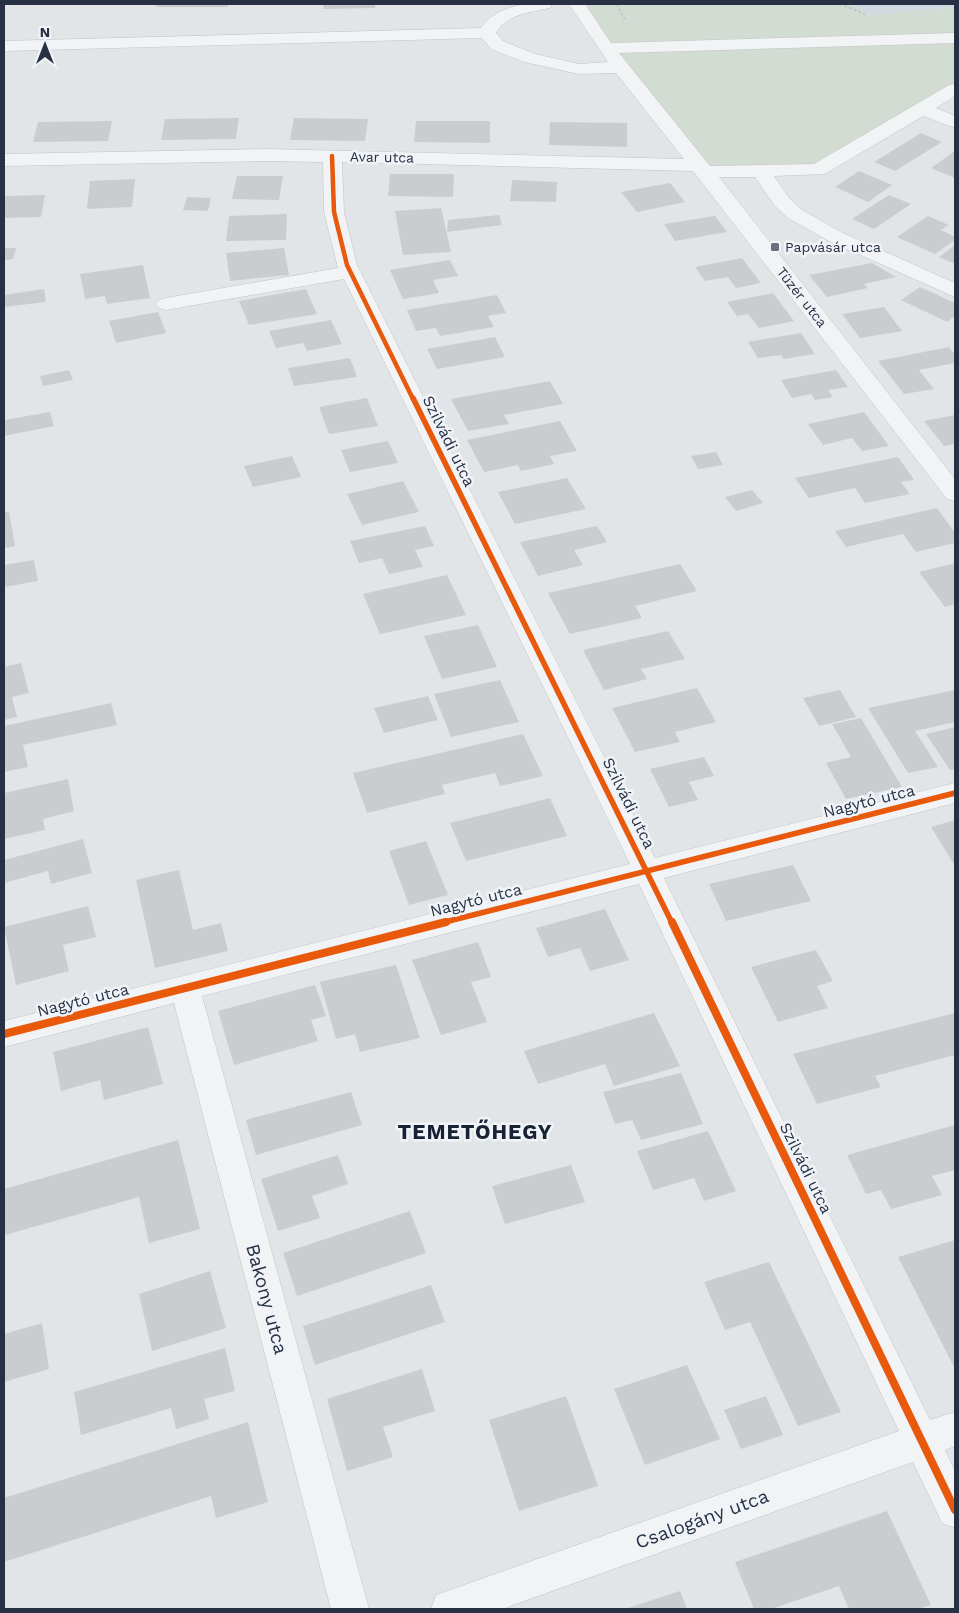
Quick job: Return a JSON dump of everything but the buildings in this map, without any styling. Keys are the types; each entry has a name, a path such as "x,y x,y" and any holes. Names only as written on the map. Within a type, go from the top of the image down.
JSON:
{"street":[{"path":"487,33 490,25 499,18 544,4"},
{"name":"Tüzér utca","path":"577,4 606,48 955,494"},
{"path":"4,46 487,33"},
{"path":"487,33 497,45 530,58 578,69 621,67"},
{"path":"606,48 955,38"},
{"name":"Avar utca","path":"4,160 266,155 760,172 818,170 955,89"},
{"path":"922,109 955,123"},
{"name":"Szilvádi utca","path":"332,156 334,212 350,272 647,871 955,1510"},
{"path":"760,172 782,202 795,214 836,237 955,291"},
{"path":"166,304 350,272"},
{"name":"Nagytó utca","path":"4,1034 955,793"},
{"name":"Bakony utca","path":"185,988 350,1609"},
{"name":"Csalogány utca","path":"450,1609 955,1429"}],"path":[{"path":"840,4 872,18"}],"shaded area":[{"path":"572,4 847,4 872,15 955,7 955,85 815,166 695,172"},
{"path":"847,4 955,4 955,7 872,15"}],"cycle path":[{"path":"332,156 334,212 347,265 647,871 955,1510"},
{"path":"4,1034 955,793"}],"place":[{"name":"Papvásár utca","path":"775,247"}],"district":[{"name":"TEMETŐHEGY","path":"475,1131"}]}
